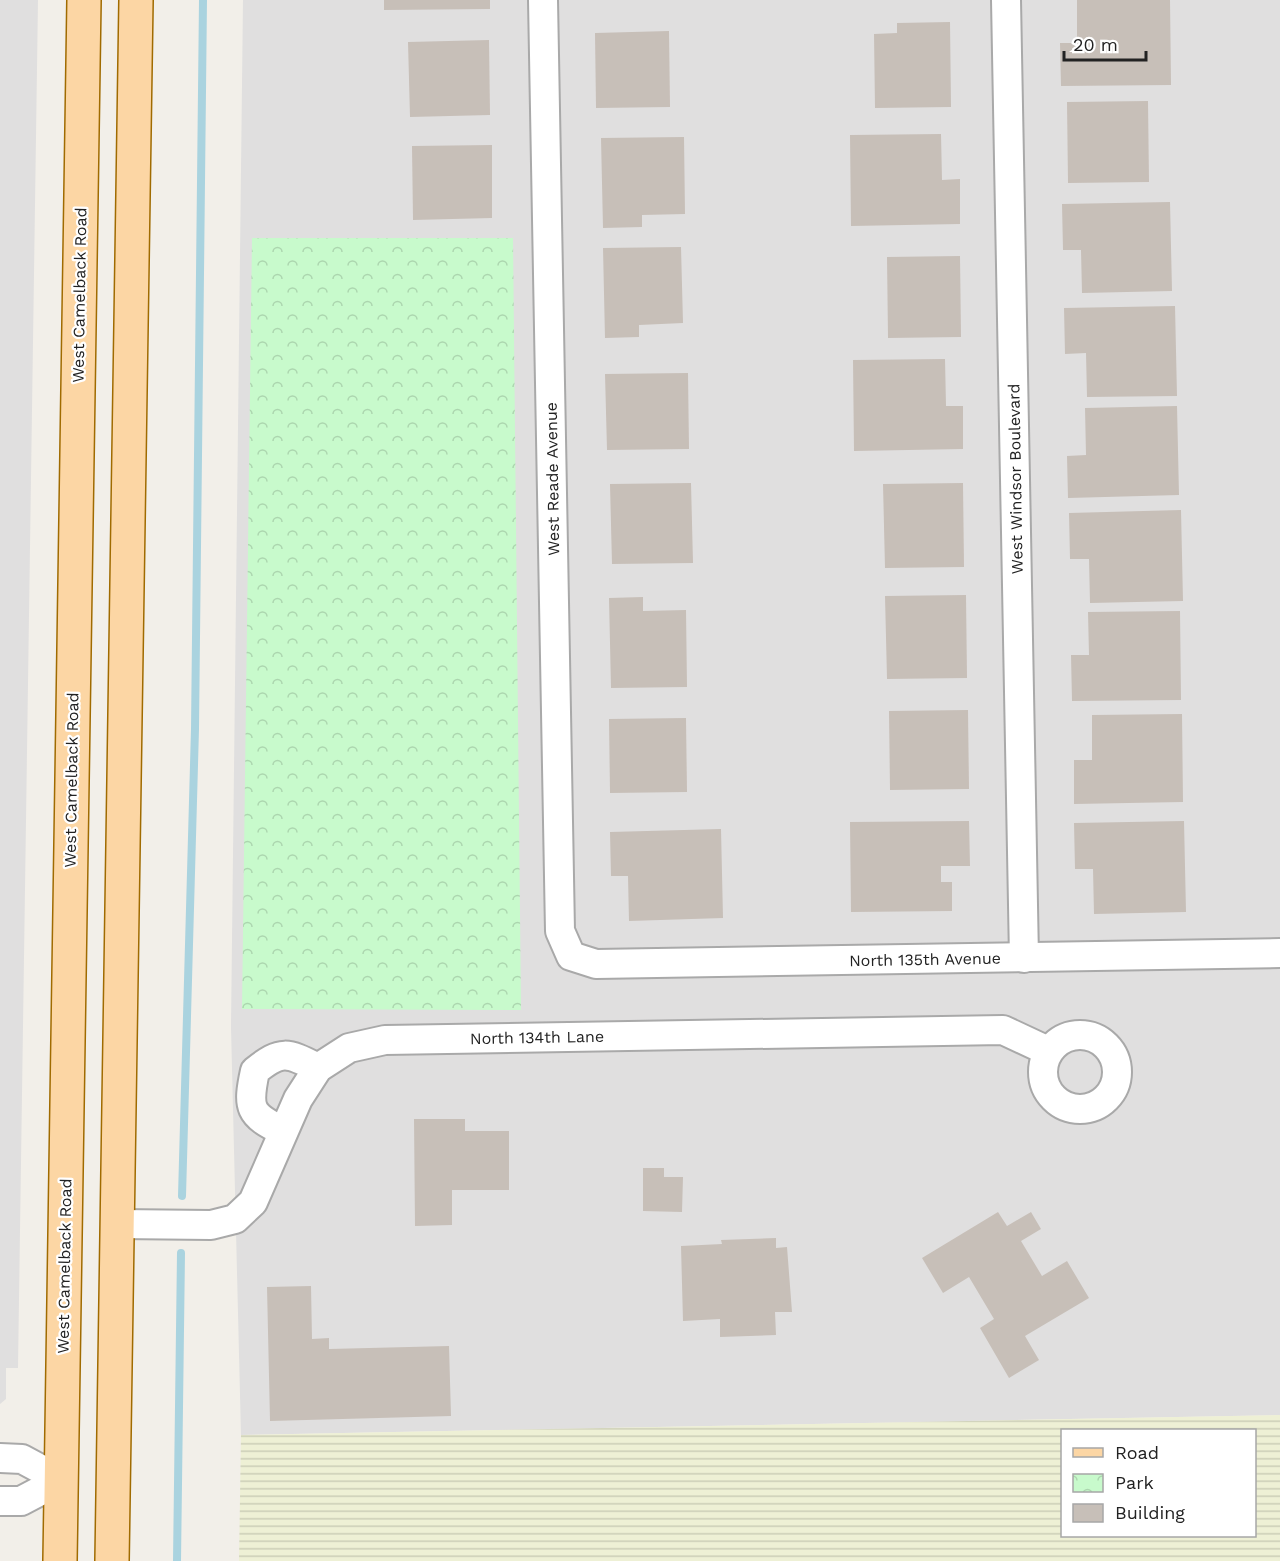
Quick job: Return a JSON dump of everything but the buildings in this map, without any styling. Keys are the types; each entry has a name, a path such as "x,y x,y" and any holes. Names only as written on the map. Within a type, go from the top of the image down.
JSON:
{"main road":[{"name":"West Camelback Road","path":"60,1561 84,0"},
{"path":"112,1561 119,1224 136,0"},
{"path":"61,1480 114,1482"}],"street":[{"name":"West Reade Avenue","path":"543,0 560,931 572,956"},
{"name":"West Windsor Boulevard","path":"1006,0 1023,958"},
{"name":"North 135th Avenue","path":"572,956 596,964 1280,953"},
{"name":"North 134th Lane","path":"119,1224 212,1225 235,1219 253,1202 298,1099 318,1068 349,1048 397,1039 1003,1030 1048,1051"},
{"path":"284,1131 260,1120 249,1099 255,1071 273,1056 294,1056 318,1068"},
{"path":"0,1458 22,1459 61,1480"},
{"path":"0,1501 21,1501 61,1480"}],"shaded area":[{"path":"0,0 38,0 18,1368 6,1368 6,1399 0,1404"},
{"path":"243,0 1280,0 1280,1415 241,1435 231,1027"}],"green space":[{"path":"252,238 513,238 521,1010 242,1009"},
{"path":"1280,1415 1280,1561 239,1561 241,1435"}],"waterway":[{"path":"182,1196 195,729 203,0"},
{"path":"177,1561 181,1253"}]}
